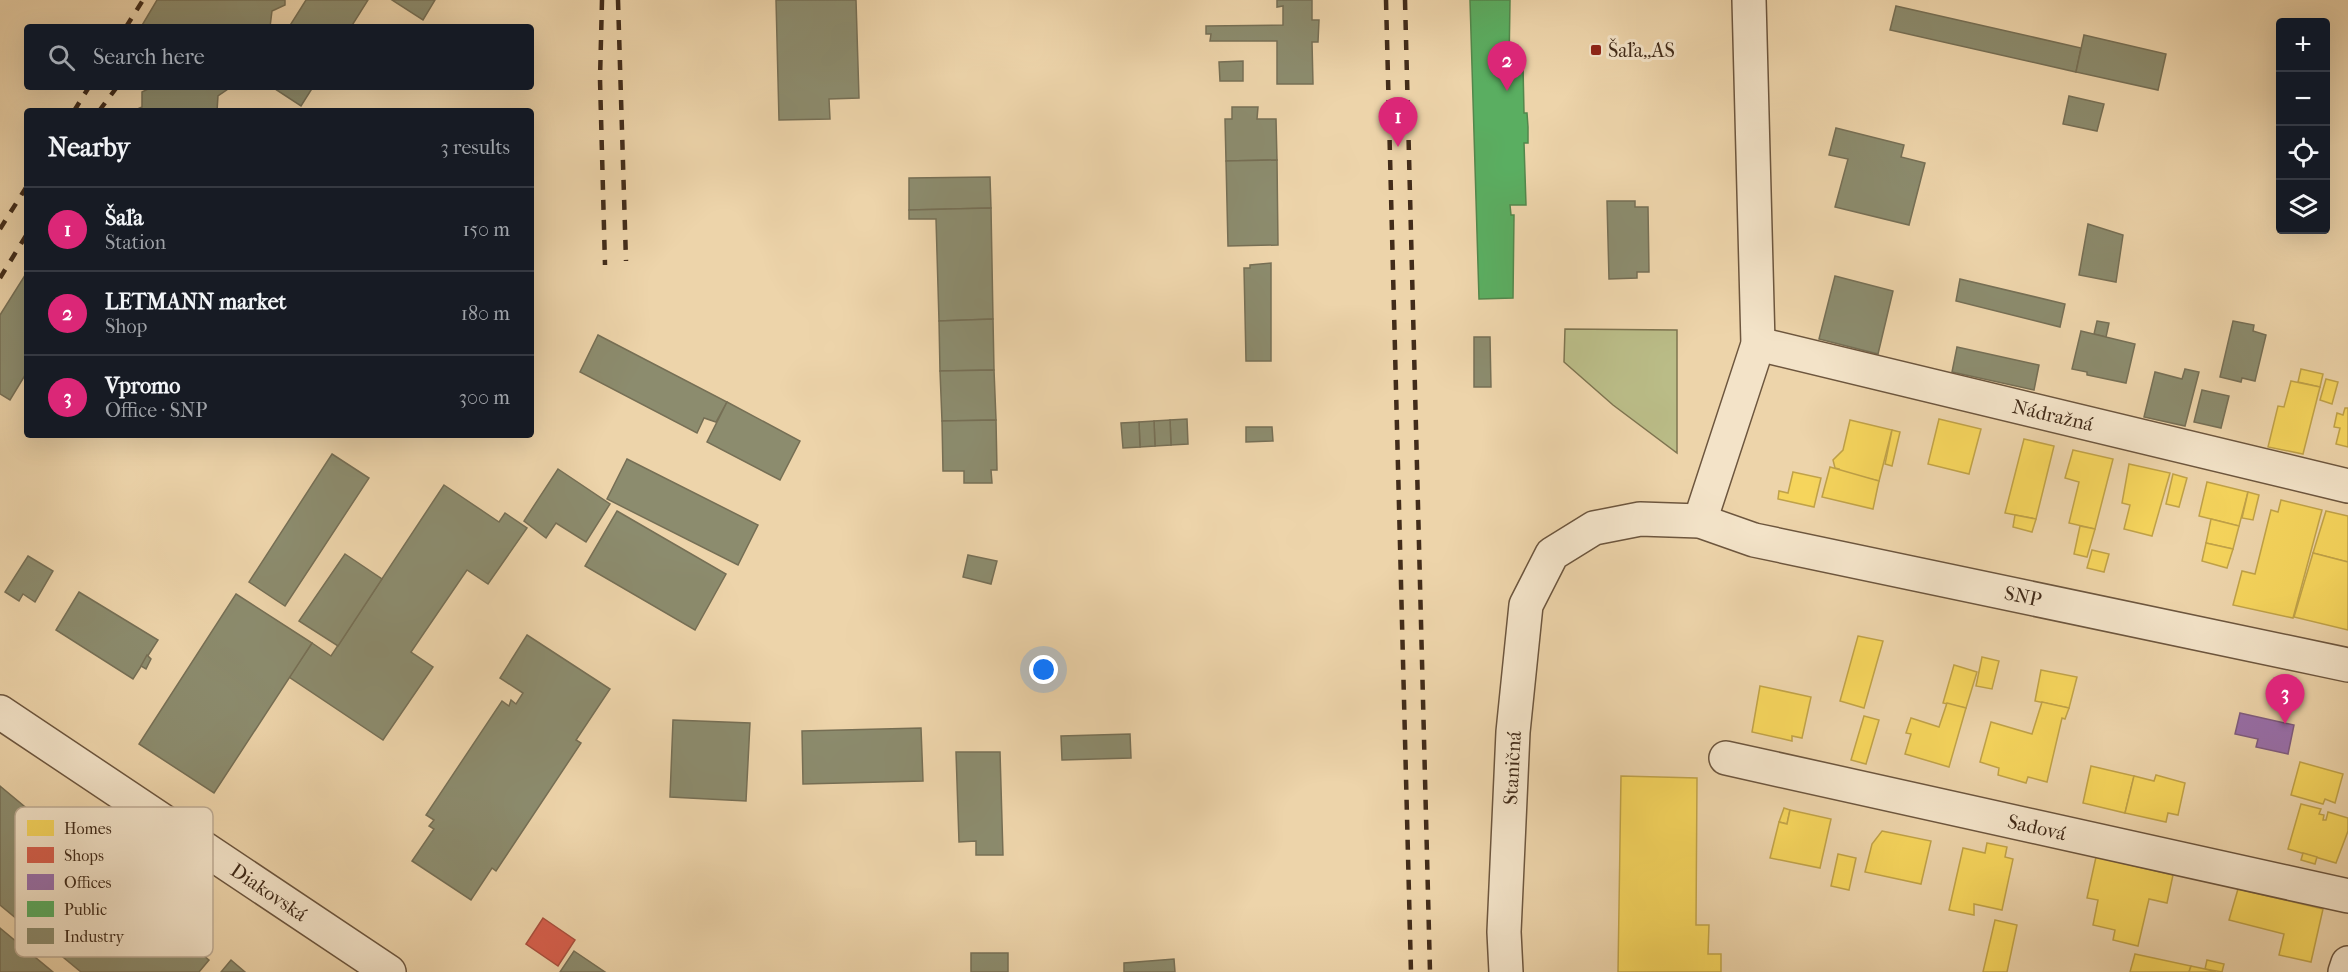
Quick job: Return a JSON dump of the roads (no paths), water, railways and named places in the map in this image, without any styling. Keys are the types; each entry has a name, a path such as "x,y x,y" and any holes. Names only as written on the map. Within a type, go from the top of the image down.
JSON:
{"street":[{"path":"1700,521 1758,344 1749,0"},
{"name":"Nádražná","path":"1758,344 2348,486"},
{"name":"SNP","path":"1545,569 1552,554 1594,528 1640,519 1700,521 1754,540 2348,665"},
{"name":"Staničná","path":"1506,972 1504,932 1513,732 1526,605 1545,569"},
{"name":"Diakovská","path":"0,712 142,807"},
{"name":"Sadová","path":"1726,758 2348,896"},
{"name":"Diakovská","path":"213,854 389,972"},
{"path":"2345,972 2348,963"}],"railway":[{"path":"128,24 143,0"},
{"path":"602,0 600,79 605,265"},
{"path":"618,0 626,261"},
{"path":"1386,0 1411,972"},
{"path":"1405,0 1430,972"},
{"path":"76,108 87,90"},
{"path":"101,108 115,90"},
{"path":"0,229 24,191"},
{"path":"0,278 24,239"}],"place":[{"name":"Šaľa,,AS","path":"1596,50"},
{"name":"LETMANN market","path":"1507,91"},
{"name":"Šaľa","path":"1398,147"},
{"name":"Vpromo","path":"2285,724"}]}
